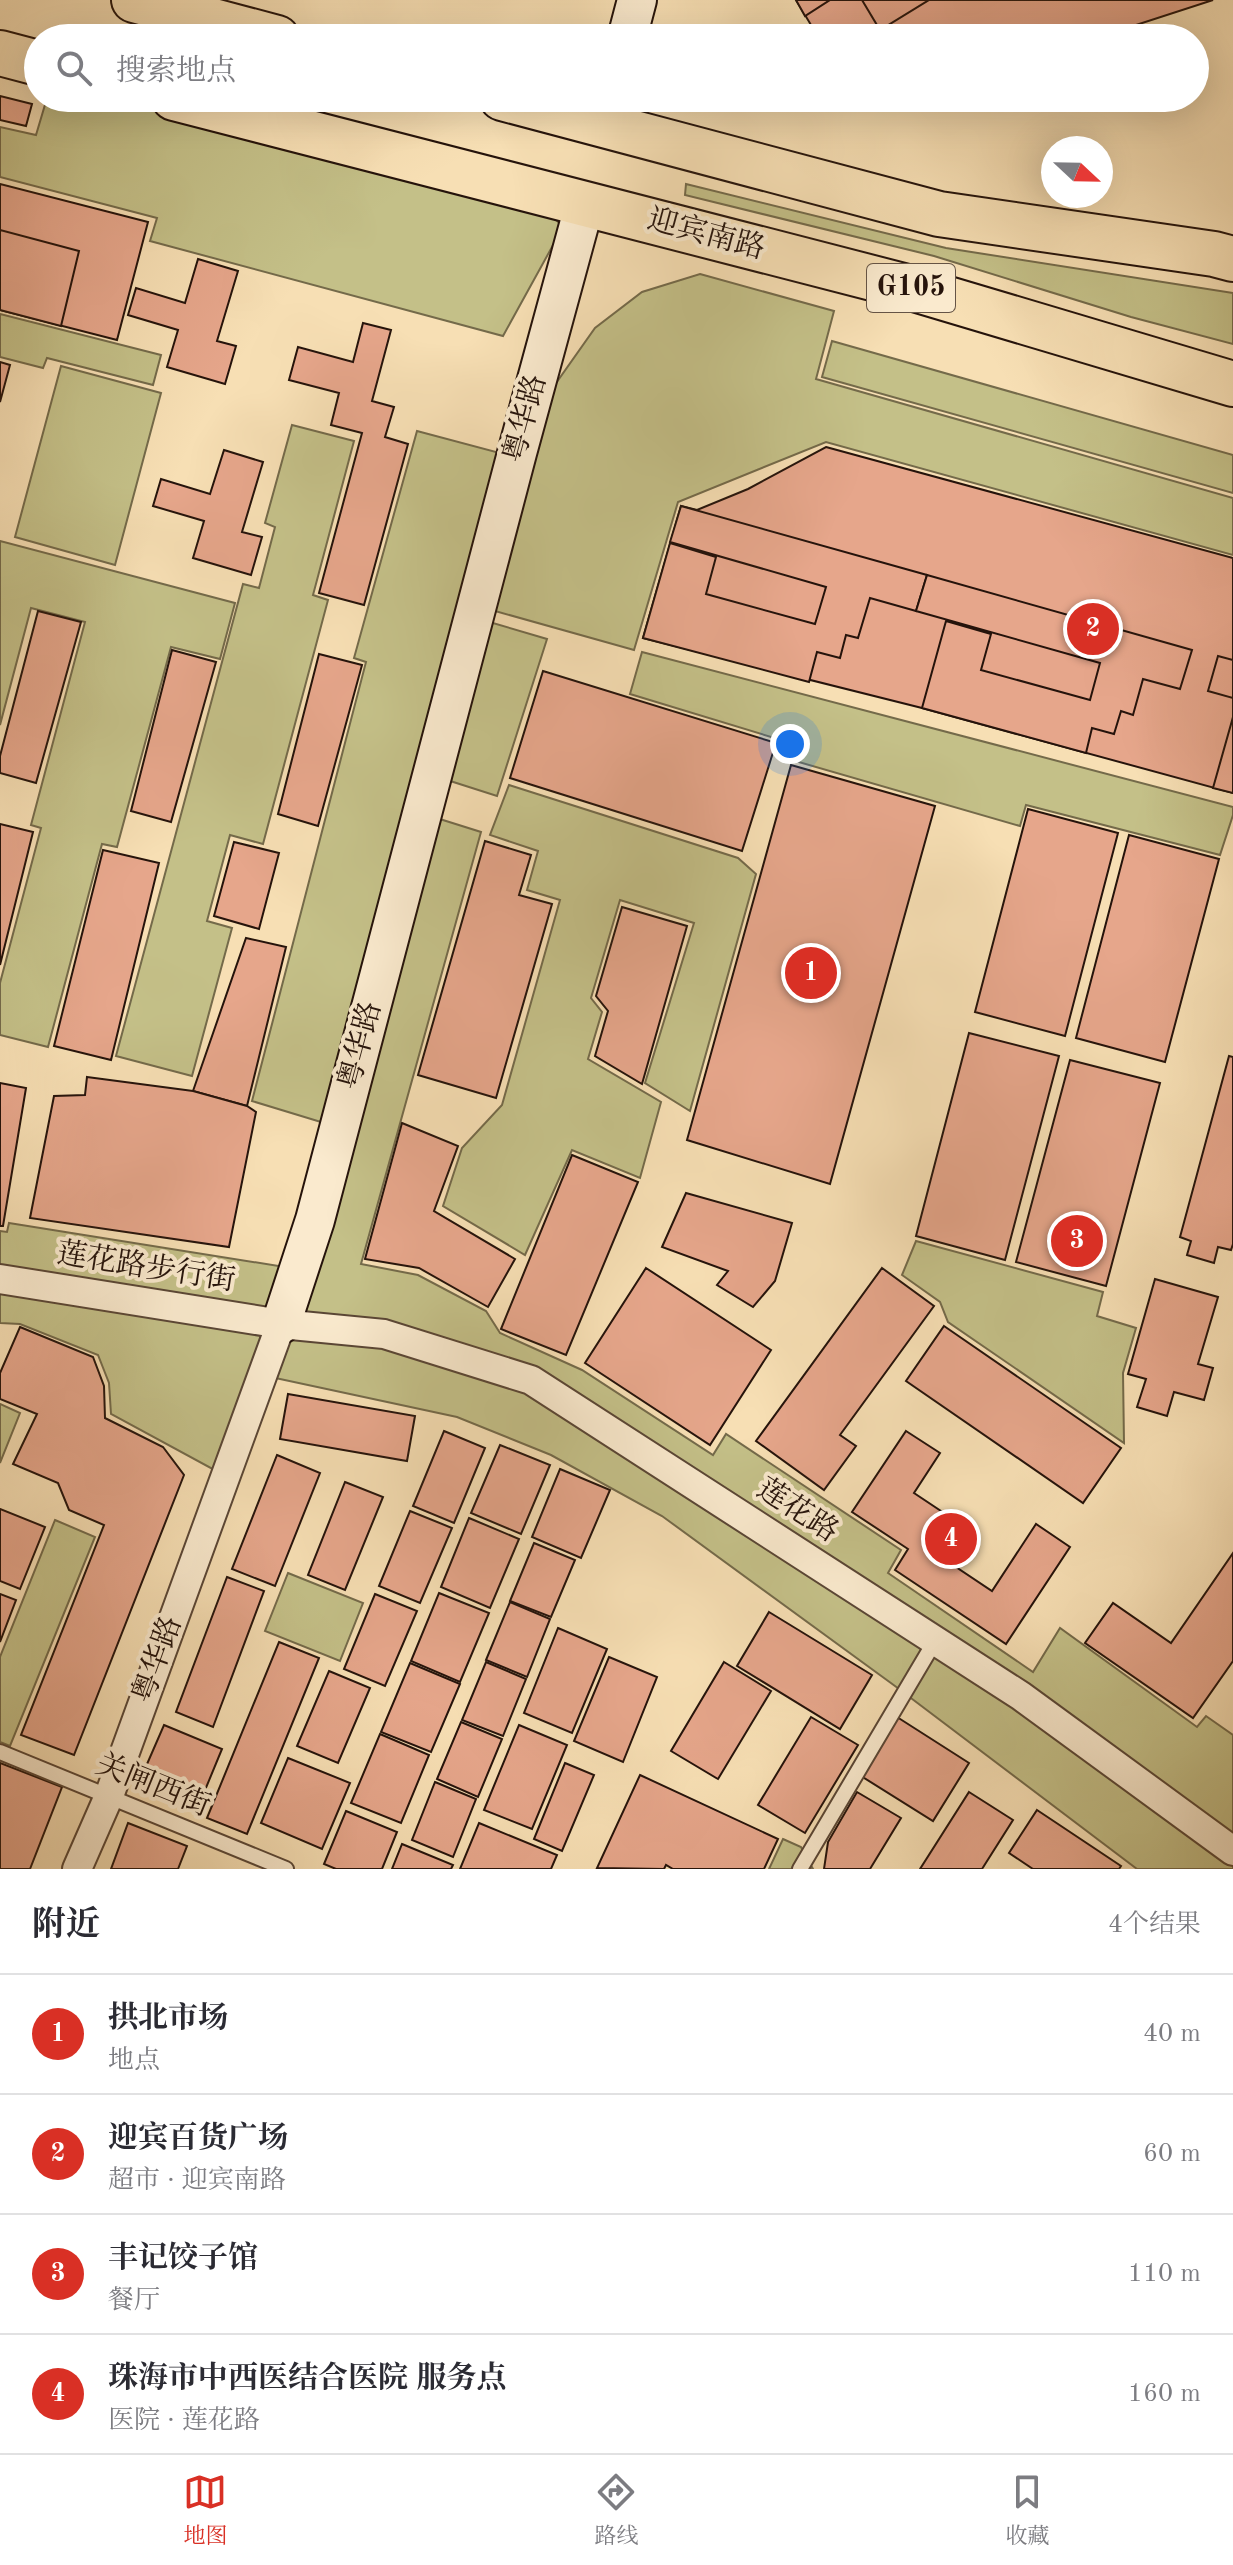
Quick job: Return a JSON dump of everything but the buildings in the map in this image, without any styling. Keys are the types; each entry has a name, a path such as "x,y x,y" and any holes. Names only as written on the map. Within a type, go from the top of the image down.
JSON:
{"highway":[{"path":"134,0 224,24"},
{"path":"0,53 24,59"},
{"name":"迎宾南路","path":"229,112 911,288 1233,384"},
{"path":"607,112 939,214 1233,259"}],"main road":[{"path":"631,24 637,0"},
{"name":"粤华路","path":"281,1324 315,1220 585,203"}],"street":[{"name":"莲花路步行街","path":"0,1279 281,1324"},
{"name":"莲花路","path":"281,1324 384,1334 531,1380 1021,1696 1233,1851"},
{"name":"粤华路","path":"77,1869 109,1796 281,1324"}],"lane":[{"path":"800,1869 935,1641"},
{"name":"关闸西街","path":"0,1752 286,1869"}],"shaded area":[{"path":"43,112 193,112 542,205 563,227 503,336 150,241 157,218 0,177 0,127 36,135"},
{"path":"686,184 946,248 1233,293 1233,344 1131,317 934,256 685,195"},
{"path":"700,274 834,311 816,379 1233,498 1233,555 826,442 678,502 634,650 488,609 547,396 595,328 642,292"},
{"path":"0,314 161,355 153,385 47,358 43,368 0,357"},
{"path":"832,341 1233,455 1233,493 822,377"},
{"path":"61,366 161,393 115,565 15,537"},
{"path":"292,425 354,441 313,595 328,600 263,844 230,835 207,921 232,928 192,1076 116,1056 243,584 259,588 275,527 265,523"},
{"path":"417,431 511,456 334,1126 252,1101 366,662 354,658"},
{"path":"0,541 235,603 220,659 171,647 117,847 102,844 48,1047 0,1035 0,983 41,828 31,825 85,622 31,608 0,725"},
{"path":"486,621 547,639 497,796 444,779"},
{"path":"642,652 1233,807 1233,815 1220,855 1026,805 1020,826 778,756 781,740 630,694"},
{"path":"509,785 738,858 756,874 690,1111 645,1083 694,923 620,900 591,998 602,1012 588,1059 661,1102 640,1178 572,1150 525,1255 443,1206 462,1148 502,1105 560,900 527,890 538,851 490,835"},
{"path":"427,815 481,832 361,1264 418,1275 486,1311 500,1333 582,1370 713,1455 726,1434 901,1550 888,1573 1033,1672 1060,1628 1197,1727 1206,1716 1233,1735 1233,1869 1137,1869 895,1686 662,1516 551,1455 457,1417 266,1376"},
{"path":"9,1223 291,1268 220,1473 111,1414 109,1383 98,1355 20,1324 0,1323 0,1231 7,1232"},
{"path":"916,1241 1103,1292 1097,1316 1136,1328 1123,1373 1124,1443 948,1322 940,1302 902,1275"},
{"path":"0,1404 20,1413 0,1463"},
{"path":"55,1520 95,1537 10,1746 0,1742 0,1657"},
{"path":"288,1573 363,1603 340,1661 265,1631"},
{"path":"783,1839 801,1847 813,1869 769,1869"}],"place":[{"name":"迎宾百货广场","path":"1093,629"},
{"name":"拱北市场","path":"811,973"},
{"name":"丰记饺子馆","path":"1077,1241"},
{"name":"珠海市中西医结合医院 服务点","path":"951,1539"}]}
